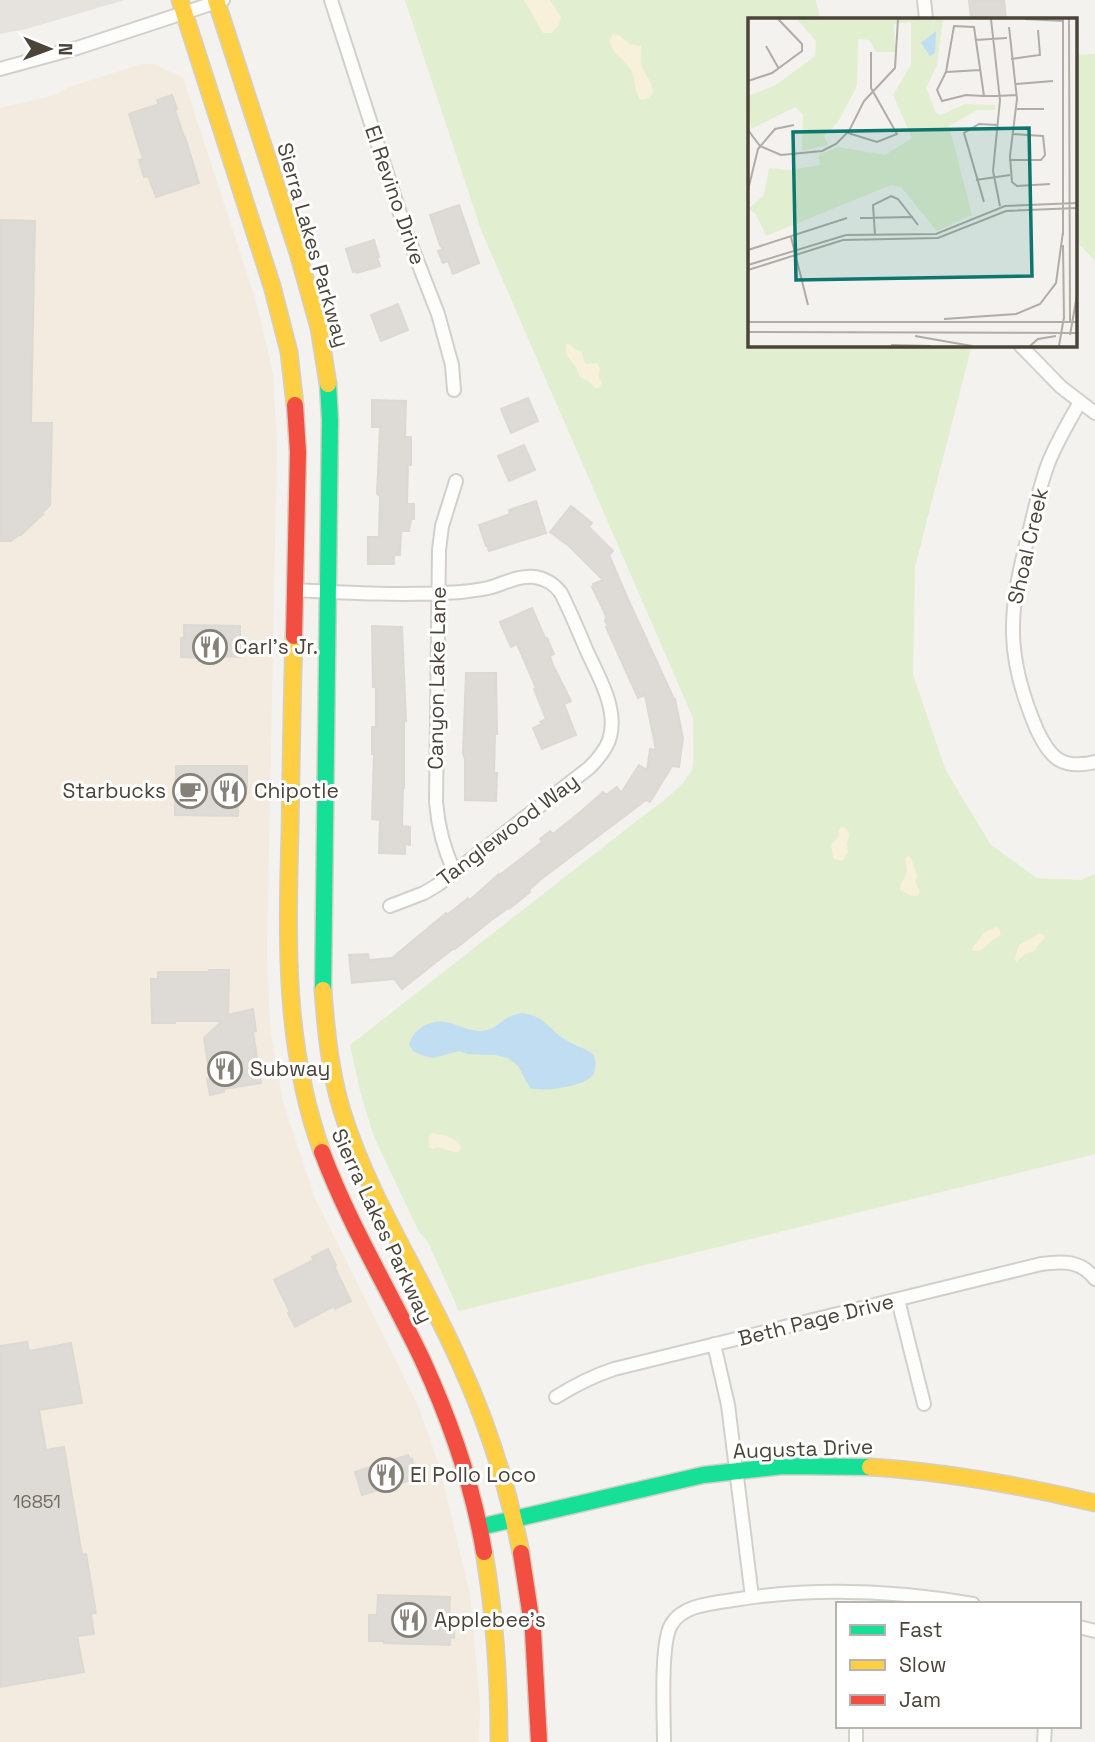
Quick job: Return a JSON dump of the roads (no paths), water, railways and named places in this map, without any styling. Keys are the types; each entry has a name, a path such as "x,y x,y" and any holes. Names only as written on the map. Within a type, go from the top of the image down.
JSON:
{"street":[{"name":"El Revino Drive","path":"331,0 406,232 438,314 452,365 454,390"},
{"path":"924,0 926,18"},
{"path":"0,69 77,48 182,6 218,1"},
{"name":"Sierra Lakes Parkway","path":"218,1 298,253 319,328 327,374 330,420 322,975 327,1042 342,1111 368,1179 432,1303 473,1392 499,1464 514,1519 526,1580 533,1630 539,1742"},
{"name":"Sierra Lakes Parkway","path":"182,6 272,286 289,352 298,452 288,951 298,1069 310,1117 332,1180 423,1362 449,1424 469,1483 487,1561 497,1642 499,1742"},
{"path":"1021,346 1044,372 1095,413"},
{"name":"Shoal Creek","path":"1080,402 1055,448 1042,481 1017,580 1013,649 1026,705 1045,747 1059,761 1069,764 1095,762"},
{"name":"Canyon Lake Lane","path":"455,873 442,841 436,802 439,550 442,526 456,481"},
{"name":"Tanglewood Way","path":"390,906 424,893 455,873 589,768 606,748 611,736 612,723 607,698 561,593 554,585 546,580 526,577 481,589 438,593"},
{"path":"294,590 438,593"},
{"name":"Beth Page Drive","path":"556,1397 574,1385 604,1373 1041,1264 1068,1262 1080,1265 1095,1279"},
{"path":"898,1300 924,1404"},
{"path":"714,1344 728,1405 752,1597"},
{"name":"Augusta Drive","path":"480,1527 703,1475 783,1466 922,1470 1024,1486 1095,1503"},
{"path":"664,1742 666,1642 672,1623 678,1616 696,1607 752,1597 804,1592 858,1597 919,1595 961,1602"}],"water":[{"path":"522,1013 542,1020 564,1039 594,1055 596,1067 591,1077 571,1086 530,1088 518,1066 508,1058 459,1051 433,1058 413,1051 409,1045 417,1031 432,1023 448,1023 478,1031 490,1029 508,1017"}],"place":[{"name":"Carl's Jr.","path":"210,647"},
{"name":"Starbucks","path":"190,791"},
{"name":"Chipotle","path":"229,791"},
{"name":"Subway","path":"225,1069"},
{"name":"El Pollo Loco","path":"386,1475"},
{"name":"Applebee's","path":"409,1620"}]}
